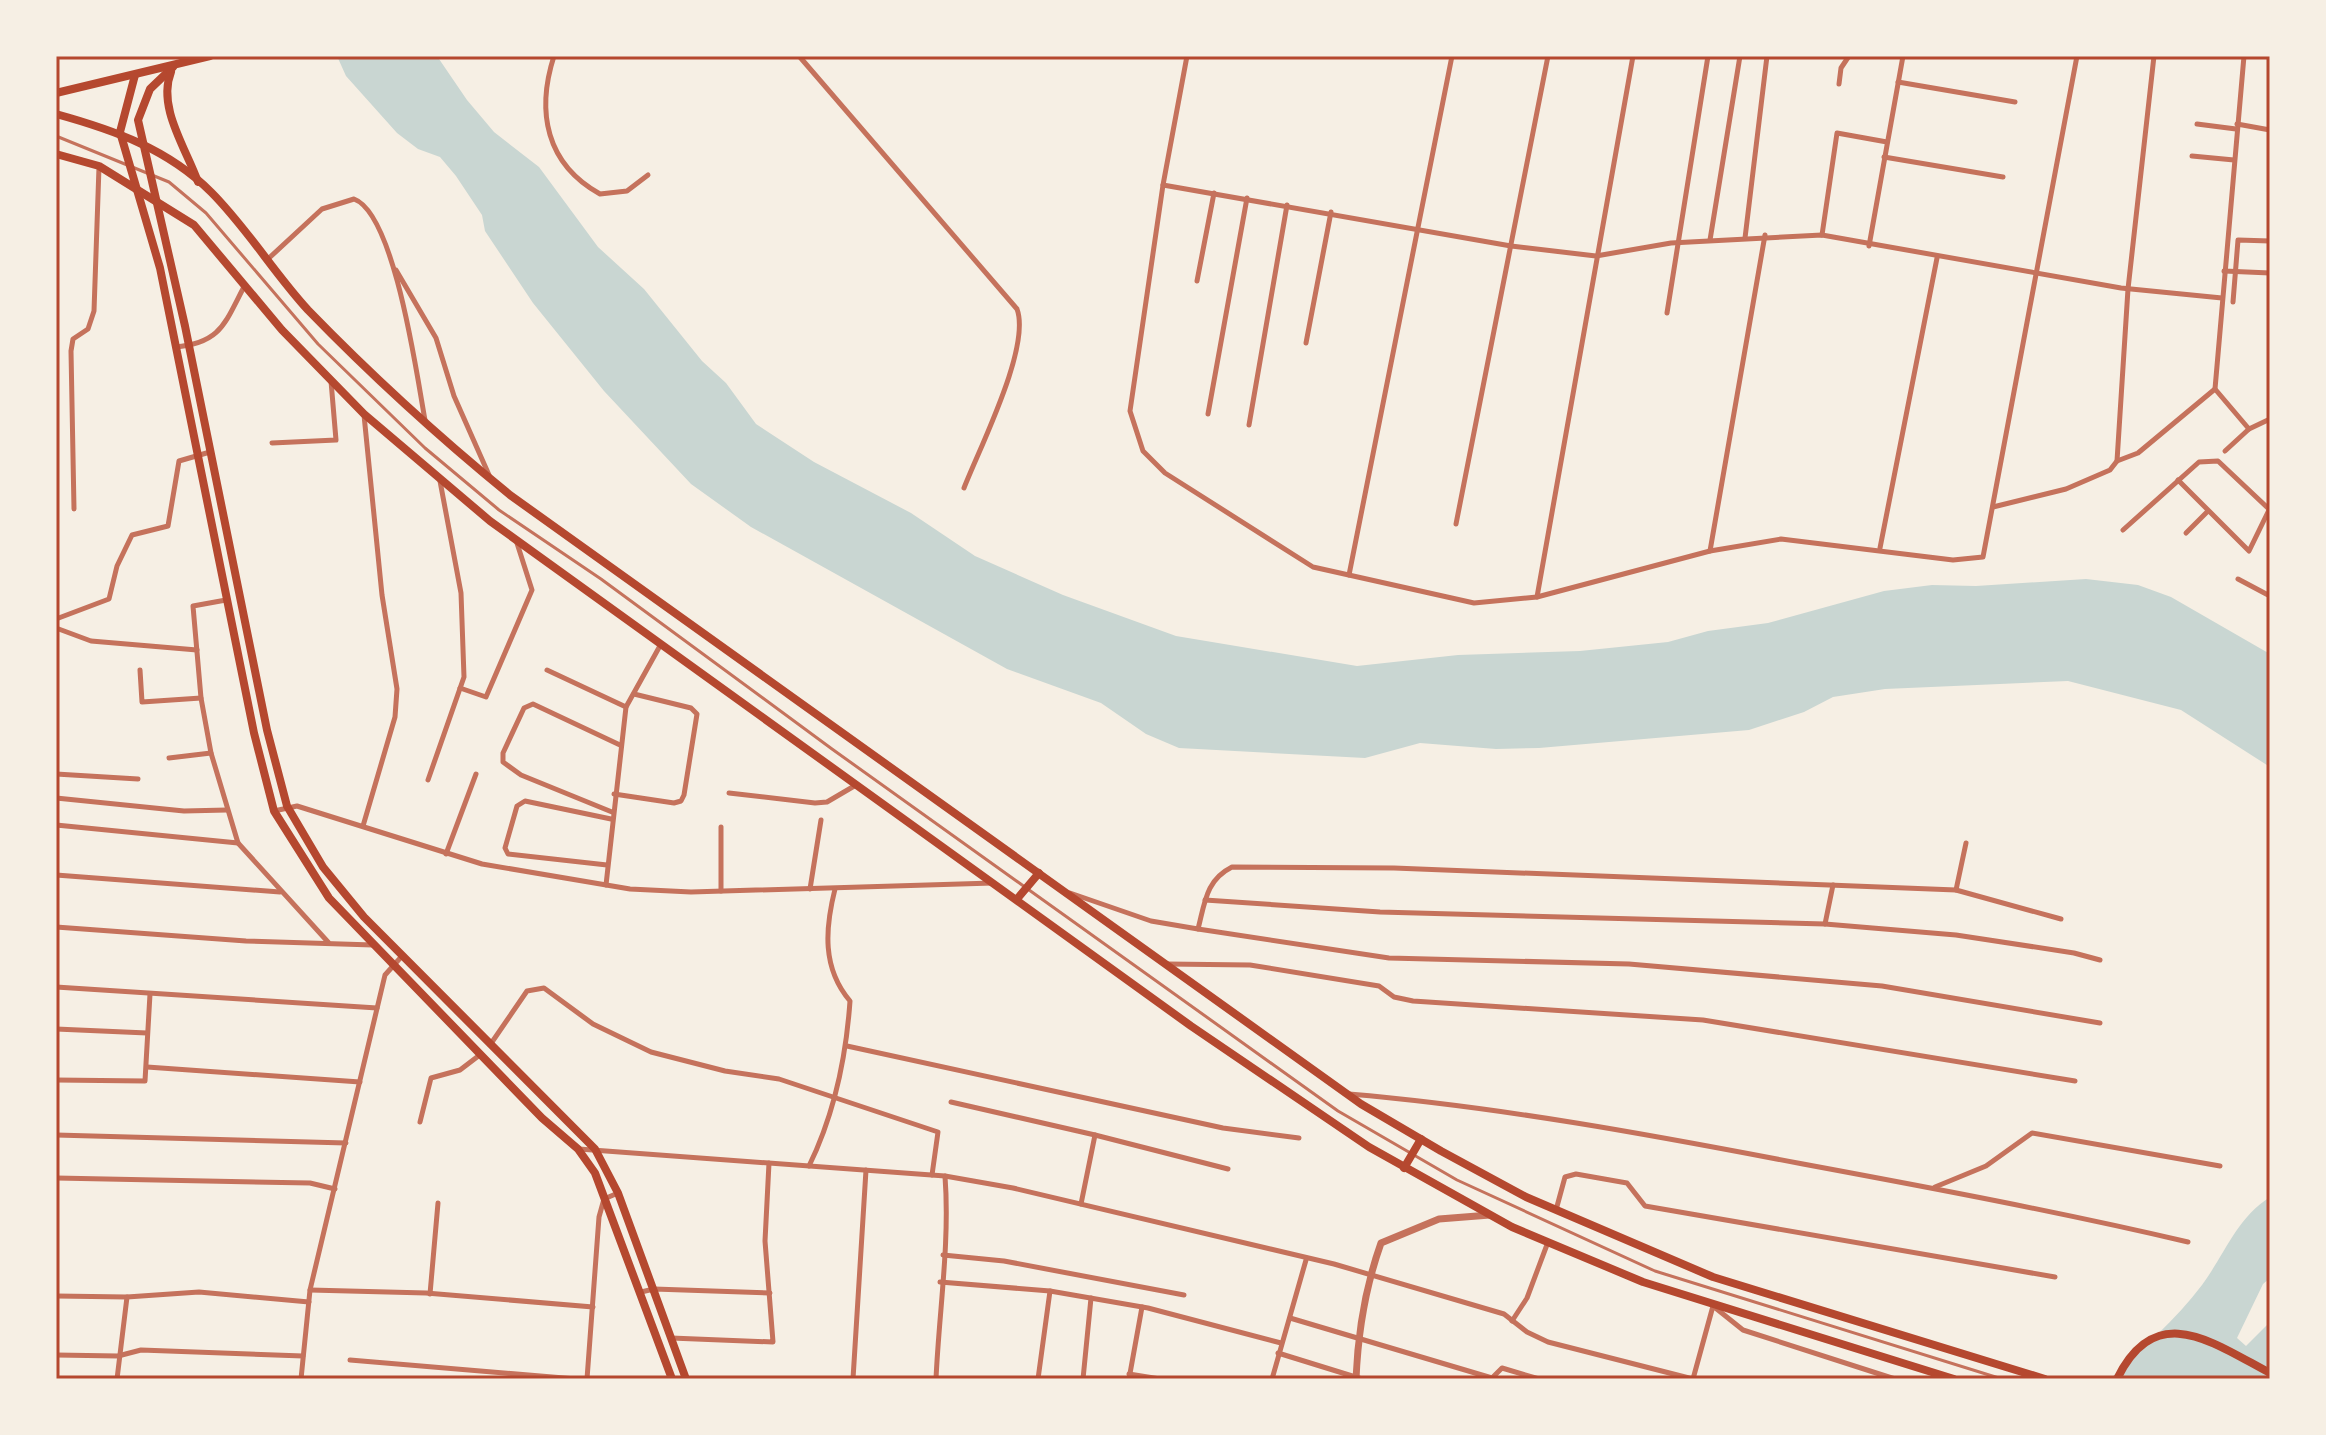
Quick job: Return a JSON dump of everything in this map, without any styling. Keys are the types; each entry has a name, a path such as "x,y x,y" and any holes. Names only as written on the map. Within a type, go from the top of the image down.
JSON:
{"main road":[{"path":"56,93 210,56"},
{"path":"173,67 150,89 138,120 189,346 270,747 287,806 340,889 595,1149 618,1193 686,1379"},
{"path":"173,67 165,87 167,105 198,182"},
{"path":"135,75 120,132 160,268 257,750 274,811 312,875 374,945 578,1149 595,1173 672,1379"},
{"path":"56,114 120,132 175,162 211,192 307,308 426,424 490,479 1348,1094 1421,1139 1556,1210 1753,1291 2045,1379"},
{"path":"56,154 99,166 194,225 364,414 440,481 515,539 1318,1114 1404,1168 1490,1215 1548,1242 1713,1306 1954,1379"},
{"path":"1017,899 1039,873"},
{"path":"1404,1168 1421,1139"},
{"path":"2117,1379 2142,1344 2156,1335 2175,1331 2217,1345 2270,1373"}],"street":[{"path":"554,56 544,102 547,131 564,167 600,194 627,191 648,175"},
{"path":"799,56 1017,309 1021,321 1019,349 964,488"},
{"path":"1187,56 1163,185 1130,411 1143,451 1165,473 1313,567 1474,603 1537,597 1710,551 1781,539 1880,548 1953,560 1983,557 2077,56"},
{"path":"1349,575 1452,56"},
{"path":"1456,524 1548,56"},
{"path":"1537,597 1633,56"},
{"path":"1667,313 1708,56"},
{"path":"1710,240 1740,56"},
{"path":"1745,238 1767,56"},
{"path":"1839,84 1841,68 1849,56"},
{"path":"1869,246 1903,56"},
{"path":"2117,461 2128,289 2154,56"},
{"path":"2244,56 2215,389 2249,429"},
{"path":"1898,82 2015,102"},
{"path":"2197,124 2270,130"},
{"path":"1822,235 1837,133 1887,142"},
{"path":"2192,156 2234,160"},
{"path":"1884,157 2003,177"},
{"path":"74,509 71,351 73,339 91,324 94,311 99,166"},
{"path":"1163,185 1418,227 1511,246 1596,256 1680,242 1765,235 1822,235 1869,246 2128,289 2222,298"},
{"path":"1197,281 1214,193"},
{"path":"1208,414 1247,198"},
{"path":"267,260 322,209 354,199 366,206 381,228 392,262 426,424"},
{"path":"1249,425 1287,205"},
{"path":"1306,343 1331,212"},
{"path":"1710,551 1765,235"},
{"path":"2233,302 2238,240 2270,241"},
{"path":"1880,548 1937,258"},
{"path":"392,262 436,338 454,396 490,479"},
{"path":"2224,271 2270,273"},
{"path":"174,347 201,344 219,333 245,285"},
{"path":"272,443 336,440 331,380"},
{"path":"1993,507 2066,489 2110,470 2117,461 2138,453 2215,389"},
{"path":"363,827 395,717 397,689 371,508 364,414"},
{"path":"2225,451 2249,429 2270,419"},
{"path":"56,619 109,599 117,566 132,535 168,526 179,461 210,452"},
{"path":"2123,530 2178,480 2199,462 2218,461 2270,510 2249,551 2178,480"},
{"path":"428,780 460,688 465,641 461,593 440,481"},
{"path":"2186,533 2207,512"},
{"path":"460,688 486,697 532,590 515,539"},
{"path":"2238,579 2270,596"},
{"path":"226,600 193,606 201,698 211,753 227,810 238,843 328,942"},
{"path":"56,628 91,641 197,650"},
{"path":"606,885 626,707 661,644"},
{"path":"140,670 142,702 201,698"},
{"path":"547,670 626,707"},
{"path":"614,794 674,803 681,801 684,795 697,714 691,708 634,694"},
{"path":"612,816 521,775 503,762 503,753 524,708 533,704 620,745"},
{"path":"169,758 211,753"},
{"path":"56,774 138,779"},
{"path":"446,854 476,774"},
{"path":"729,793 815,803 827,802 857,785"},
{"path":"56,798 184,811 227,810"},
{"path":"607,865 508,854 505,848 517,806 525,801 612,816"},
{"path":"274,811 287,806 329,814 482,864 606,885 721,891 994,883"},
{"path":"810,889 821,820"},
{"path":"56,825 238,843"},
{"path":"721,827 721,891"},
{"path":"1956,890 1966,843"},
{"path":"1198,929 1215,877 1232,867 1245,866 1956,890 2061,919"},
{"path":"56,875 280,892"},
{"path":"1825,924 1833,885"},
{"path":"809,1166 824,1136 847,1046 850,1001 835,983 828,950 827,922 835,889"},
{"path":"1066,892 1151,921 1389,958 1629,964 1882,986 2100,1023"},
{"path":"1205,900 1380,912 1825,924 1956,935 2100,960"},
{"path":"56,927 246,941 374,945"},
{"path":"301,1379 310,1290 377,1008 385,975 403,955"},
{"path":"1166,964 1250,965 1379,986 1394,997 1413,1001 1703,1020 2075,1081"},
{"path":"56,987 377,1008"},
{"path":"490,1045 527,991 544,988 593,1024 651,1052 725,1071 779,1079 938,1132 932,1175"},
{"path":"56,1080 145,1081 150,994"},
{"path":"56,1029 147,1033"},
{"path":"847,1046 1223,1128 1299,1138"},
{"path":"420,1122 431,1078 460,1070 481,1054"},
{"path":"147,1067 360,1082"},
{"path":"1348,1094 1477,1107 1934,1187 2188,1242"},
{"path":"951,1102 1228,1169"},
{"path":"1934,1187 1986,1166 2032,1133 2220,1166"},
{"path":"56,1135 346,1143"},
{"path":"1081,1204 1095,1135"},
{"path":"578,1149 945,1176 1081,1204 1369,1276 1504,1314 1548,1342 1693,1379 1713,1306 1743,1330 1895,1379"},
{"path":"671,1338 773,1342 765,1241 769,1163"},
{"path":"853,1379 866,1170"},
{"path":"1556,1210 1565,1177 1576,1174 1627,1183 1645,1206 2055,1277"},
{"path":"936,1379 940,1282 948,1220 945,1176"},
{"path":"56,1178 300,1183 335,1189"},
{"path":"587,1379 599,1217 604,1199 618,1193"},
{"path":"430,1294 438,1203"},
{"path":"1278,1353 1358,1378 1357,1337 1369,1276 1381,1243 1439,1219 1490,1215"},
{"path":"1512,1321 1527,1298 1548,1242"},
{"path":"943,1255 1004,1261 1184,1295"},
{"path":"1272,1379 1306,1260"},
{"path":"940,1282 1050,1291 1142,1307 1281,1343"},
{"path":"641,1292 654,1289 770,1293"},
{"path":"310,1290 430,1294 593,1307"},
{"path":"1038,1379 1050,1291"},
{"path":"56,1296 127,1297 199,1292 309,1302"},
{"path":"117,1379 127,1297"},
{"path":"1083,1379 1091,1298"},
{"path":"1142,1307 1129,1376 1160,1379"},
{"path":"1290,1318 1492,1379 1502,1368 1539,1379"},
{"path":"56,1355 118,1356 141,1350 303,1356"},
{"path":"350,1360 576,1379"}],"lane":[{"path":"56,136 169,182 206,213 318,344 425,448 499,510 601,579 832,749 1338,1111 1413,1154 1564,1232 1655,1271 2002,1379"}],"shaded area":[{"path":"337,56 437,56 494,132 539,167 598,247 644,289 702,361 726,383 756,424 814,462 911,513 975,556 1063,595 1176,636 1357,666 1458,655 1580,651 1668,642 1708,631 1768,623 1884,591 1932,585 1976,586 2086,579 2138,585 2171,597 2270,654 2270,767 2181,710 2068,681 1885,689 1833,697 1804,712 1749,730 1539,748 1496,749 1420,743 1365,758 1179,748 1146,734 1101,703 1007,669 751,527 691,484 604,391 533,303 485,231 482,215 456,176 440,157 418,149 397,133 346,76"},
{"path":"2270,1197 2270,1278 2263,1284 2237,1338 2246,1346 2270,1322 2270,1379 2110,1379 2181,1310 2202,1285 2240,1226"}]}
